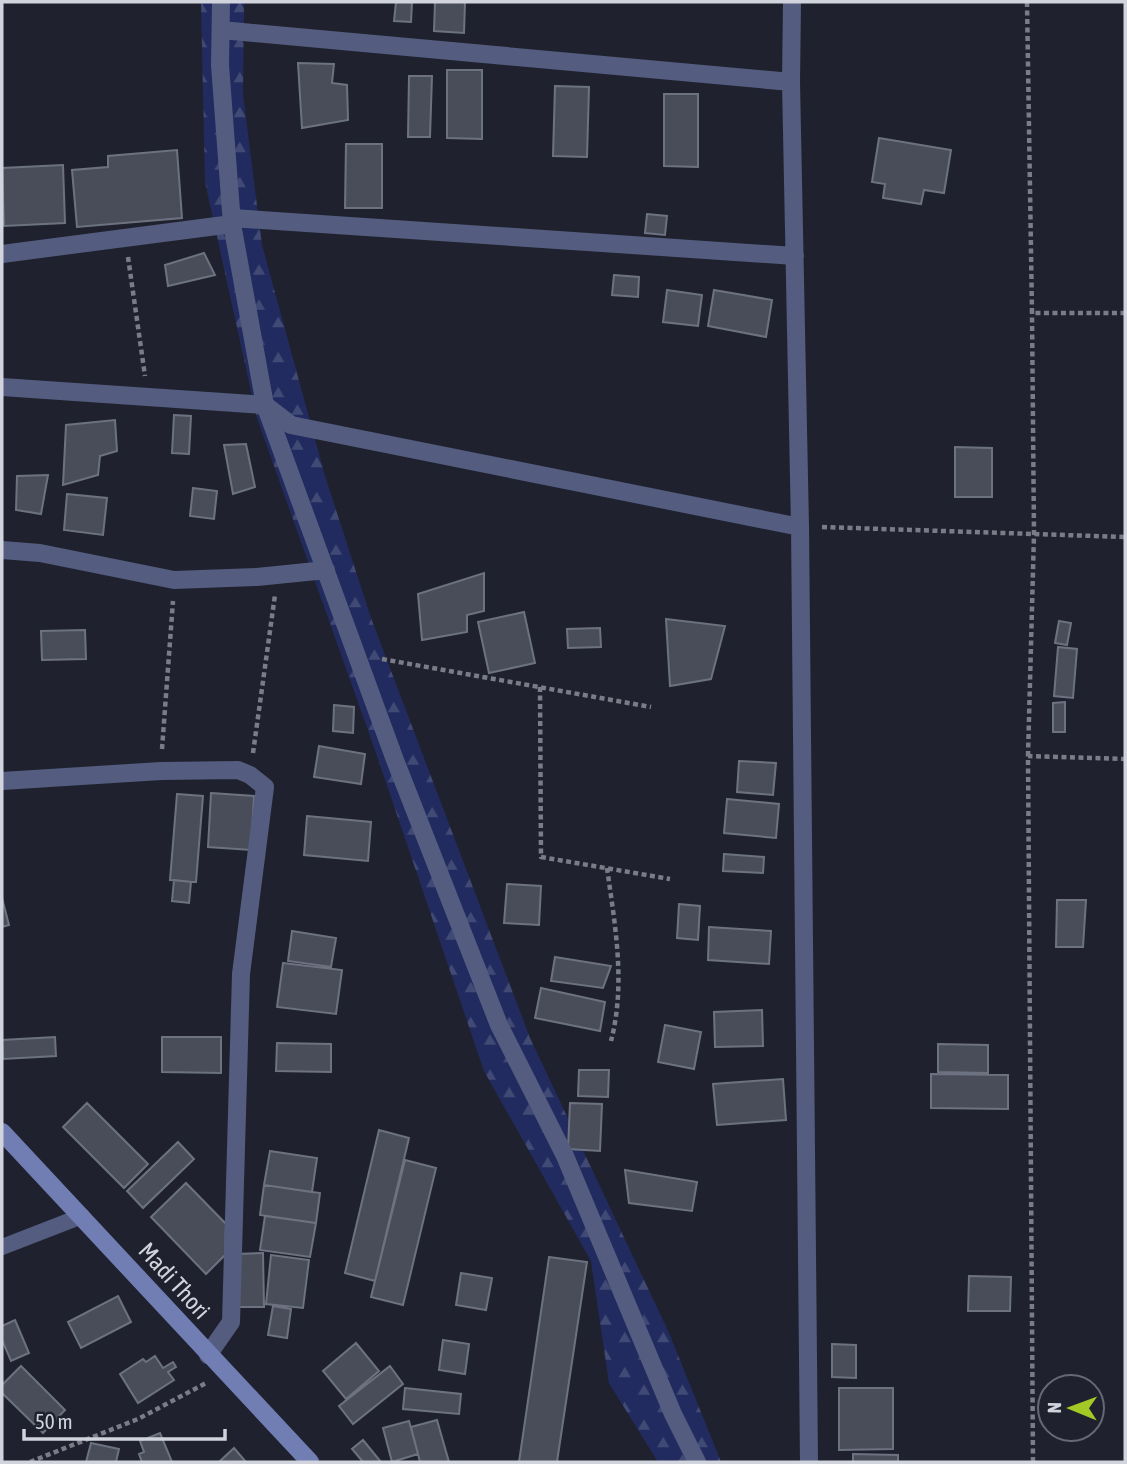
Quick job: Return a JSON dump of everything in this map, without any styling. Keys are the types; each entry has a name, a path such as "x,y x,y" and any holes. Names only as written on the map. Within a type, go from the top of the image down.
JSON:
{"main road":[{"name":"Madi Thori","path":"2,1132 310,1462"}],"street":[{"path":"221,2 220,65 232,221 265,405 395,760 499,1025 565,1156 673,1414 697,1462"},
{"path":"792,2 809,1462"},
{"path":"220,30 791,82"},
{"path":"2,254 125,239 232,221 795,256"},
{"path":"2,387 265,405 291,425 800,527"},
{"path":"2,550 40,553 174,580 326,570"},
{"path":"2,781 238,769 265,787 242,974 231,1322 208,1355"}],"lane":[{"path":"2,1247 82,1216"}],"path":[{"path":"1027,2 1034,534 1028,756 1032,1462"},
{"path":"125,239 148,398"},
{"path":"1032,313 1125,313"},
{"path":"800,527 1125,537"},
{"path":"250,775 277,575"},
{"path":"161,771 174,580"},
{"path":"357,655 652,707"},
{"path":"540,687 541,857 670,879"},
{"path":"1028,756 1125,760"},
{"path":"607,868 618,941 618,1015 611,1041"},
{"path":"30,1462 138,1419 225,1373"}],"green space":[{"path":"201,2 244,2 243,95 262,245 325,476 371,618 530,1038 669,1333 721,1462 658,1462 609,1383 591,1261 484,1071 374,747 257,418 205,182"}],"building":[{"path":"396,2 412,2 411,22 394,21"},
{"path":"435,2 465,2 464,33 434,31"},
{"path":"298,63 334,64 332,83 347,85 348,120 302,128"},
{"path":"447,70 482,70 482,139 447,138"},
{"path":"409,76 432,76 430,137 408,137"},
{"path":"555,86 589,87 587,157 553,156"},
{"path":"664,94 698,94 698,167 664,166"},
{"path":"879,138 951,150 944,193 924,190 921,204 883,198 885,184 872,182"},
{"path":"346,144 382,144 382,208 345,208"},
{"path":"177,150 182,218 77,227 72,170 108,167 108,156"},
{"path":"63,165 65,223 4,226 2,168"},
{"path":"647,214 667,216 665,235 645,233"},
{"path":"204,253 215,275 168,286 165,265"},
{"path":"614,275 639,277 638,297 612,295"},
{"path":"667,290 702,295 698,326 663,322"},
{"path":"714,290 772,300 766,337 708,326"},
{"path":"174,415 191,416 189,454 172,453"},
{"path":"115,420 117,451 100,456 98,475 63,485 66,425"},
{"path":"246,444 255,487 233,494 224,445"},
{"path":"955,447 992,448 992,497 955,497"},
{"path":"48,475 41,514 16,510 17,476"},
{"path":"193,488 217,491 214,519 190,516"},
{"path":"67,494 107,498 103,535 64,530"},
{"path":"484,573 484,611 467,615 467,632 422,640 418,594"},
{"path":"524,612 535,663 489,673 478,622"},
{"path":"666,619 725,626 711,679 670,686"},
{"path":"1059,621 1071,623 1067,645 1055,643"},
{"path":"600,628 601,647 568,648 567,629"},
{"path":"85,630 86,659 42,660 41,631"},
{"path":"1058,647 1077,649 1073,698 1054,696"},
{"path":"1065,702 1065,732 1053,732 1053,703"},
{"path":"334,705 354,707 353,733 333,731"},
{"path":"319,746 365,754 361,784 314,777"},
{"path":"739,761 776,763 773,795 737,792"},
{"path":"211,793 254,796 251,850 208,847"},
{"path":"177,794 203,796 196,882 170,880"},
{"path":"727,799 779,804 776,838 724,833"},
{"path":"307,816 371,822 368,861 304,855"},
{"path":"724,854 764,857 763,873 723,871"},
{"path":"174,880 191,882 189,903 172,901"},
{"path":"507,884 541,886 539,925 504,923"},
{"path":"2,898 9,925 2,927"},
{"path":"1057,900 1086,900 1083,947 1056,947"},
{"path":"679,904 700,906 698,940 677,938"},
{"path":"709,927 771,931 769,964 708,960"},
{"path":"292,931 336,938 331,967 288,961"},
{"path":"555,957 611,966 603,988 551,981"},
{"path":"283,963 342,970 336,1014 277,1007"},
{"path":"541,988 605,1002 600,1031 535,1018"},
{"path":"762,1010 763,1046 715,1047 714,1012"},
{"path":"665,1025 701,1032 694,1069 658,1062"},
{"path":"55,1037 56,1056 3,1059 2,1040"},
{"path":"162,1037 221,1037 221,1073 162,1072"},
{"path":"277,1043 331,1044 331,1072 276,1071"},
{"path":"938,1044 988,1045 988,1073 938,1072"},
{"path":"579,1070 609,1070 608,1097 578,1096"},
{"path":"931,1074 1008,1075 1008,1109 931,1108"},
{"path":"783,1079 786,1120 717,1125 713,1084"},
{"path":"87,1103 148,1164 124,1188 63,1127"},
{"path":"570,1103 602,1104 600,1151 568,1149"},
{"path":"379,1130 409,1138 375,1281 345,1273"},
{"path":"178,1142 194,1159 143,1208 127,1191"},
{"path":"270,1151 317,1158 312,1192 264,1185"},
{"path":"405,1160 436,1168 403,1305 371,1297"},
{"path":"625,1170 697,1182 692,1211 629,1203"},
{"path":"186,1183 226,1224 225,1255 206,1274 151,1217"},
{"path":"264,1185 320,1193 316,1223 260,1215"},
{"path":"265,1216 316,1223 310,1257 260,1250"},
{"path":"263,1253 264,1307 237,1307 237,1254"},
{"path":"271,1255 309,1260 303,1308 266,1304"},
{"path":"549,1257 587,1262 557,1462 519,1462"},
{"path":"461,1273 492,1278 486,1310 456,1305"},
{"path":"969,1276 1011,1277 1010,1311 968,1311"},
{"path":"118,1296 131,1322 81,1348 68,1322"},
{"path":"273,1306 291,1309 287,1338 268,1335"},
{"path":"15,1320 29,1353 11,1361 2,1340 2,1326"},
{"path":"443,1340 469,1344 465,1374 439,1370"},
{"path":"356,1343 379,1371 346,1399 323,1371"},
{"path":"832,1344 856,1345 856,1378 832,1377"},
{"path":"155,1356 163,1368 173,1362 176,1367 168,1372 174,1380 138,1403 120,1374 143,1359 146,1362"},
{"path":"21,1366 65,1410 43,1433 2,1393 2,1385"},
{"path":"390,1366 403,1384 353,1424 339,1406"},
{"path":"405,1388 461,1394 459,1414 403,1409"},
{"path":"839,1388 893,1388 893,1449 839,1450"},
{"path":"437,1420 449,1462 420,1462 411,1427"},
{"path":"409,1421 418,1454 392,1462 383,1428"},
{"path":"160,1433 172,1462 142,1462 139,1454 144,1452 140,1441"},
{"path":"363,1440 381,1462 363,1462 352,1449"},
{"path":"91,1443 119,1449 116,1462 86,1462"},
{"path":"234,1448 246,1462 219,1462"},
{"path":"853,1454 898,1455 898,1462 853,1462"}]}
